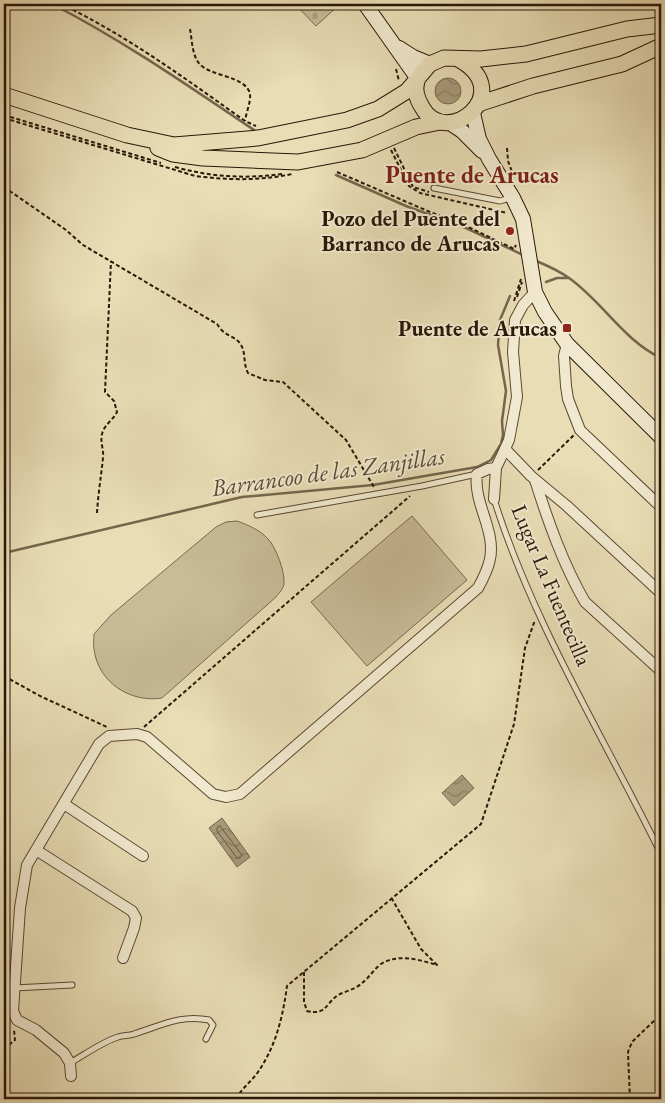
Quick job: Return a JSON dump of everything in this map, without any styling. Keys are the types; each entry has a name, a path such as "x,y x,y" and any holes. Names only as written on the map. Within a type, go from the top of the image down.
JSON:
{"main road":[{"path":"365,4 408,66 410,83 424,111 431,118 445,122 473,141 489,159"},
{"path":"127,135 174,145 258,138 348,120 378,109 430,64 444,58 458,60 526,54 627,29 661,25"},
{"path":"4,94 127,135 173,154 203,158 298,162 362,150 416,127 462,120 476,108 533,86 622,64 661,46"},
{"path":"396,47 430,64"},
{"path":"458,60 470,66 477,74 481,90 481,96 476,108 479,139 513,198 526,229 528,282 545,312 567,344 661,437"},
{"path":"4,102 58,113"}],"street":[{"name":"Lugar La Fuentecilla","path":"494,499 496,468 509,440 517,397 513,352 515,320 523,305 528,282"},
{"path":"567,344 564,356 566,386 568,398 580,430 661,507"},
{"path":"505,449 533,478 568,506 661,593"},
{"path":"71,1076 70,1063 64,1052 36,1030 17,1020 13,1011 20,908 27,865 99,744 109,736 137,734 147,737 213,794 226,797 240,794 478,588 490,558 490,540 476,485 477,474 496,468"},
{"path":"533,478 548,520 585,602 661,671"},
{"path":"64,804 143,856"},
{"path":"36,850 132,911 136,918 123,958"}],"lane":[{"path":"434,188 500,201 513,198"},
{"path":"258,515 422,486 477,474"},
{"name":"Lugar La Fuentecilla","path":"494,499 503,528 538,610 661,854"},
{"path":"14,988 72,985"},
{"path":"70,1063 118,1037 132,1035 162,1023 183,1018 209,1020 213,1025 206,1039"}],"path":[{"path":"61,4 86,16 174,71 245,121 260,127"},
{"path":"190,29 194,54 200,65 212,72 228,76 245,86 249,92 250,96 245,121"},
{"path":"396,63 410,83"},
{"path":"396,68 410,83"},
{"path":"4,118 195,176 225,180 252,180 300,173"},
{"path":"392,150 409,186 413,190 512,214 506,209 418,190 410,182 393,146"},
{"path":"337,172 462,224 514,249 517,242 519,248 519,243"},
{"path":"4,187 66,230 83,246 217,324 224,333 233,337 241,345 244,365 248,373 265,380 283,382 346,440 377,493"},
{"path":"97,513 98,488 104,456 102,435 106,425 117,412 114,401 105,392 111,261"},
{"path":"513,305 528,282"},
{"path":"533,478 580,430"},
{"path":"137,734 422,486"},
{"path":"236,1099 240,1091 258,1072 274,1043 282,1018 288,986 481,824 514,724 525,648 538,610"},
{"path":"4,676 40,696 108,727"},
{"path":"304,972 304,1002 307,1011 315,1013 327,1008 337,996 361,985 382,964 397,959 414,958 437,965 421,949 392,898"},
{"path":"630,1099 628,1052 632,1042 661,1014"},
{"path":"4,1049 15,1040 14,1030 17,1020"}],"green space":[{"path":"295,4 340,4 316,26"},
{"path":"412,516 467,580 367,666 311,602"},
{"path":"237,521 258,530 271,543 283,573 284,583 281,590 276,597 162,698 150,699 139,697 128,694 118,688 102,672 97,661 94,634 111,615 216,527 226,522"}],"water":[{"path":"448,78 457,82 461,91 457,100 448,104 439,100 435,91 439,82"},
{"path":"462,775 474,788 454,806 442,793"},
{"path":"222,818 250,857 237,867 209,828"}],"waterway":[{"path":"52,4 131,49 257,132"},
{"path":"336,175 406,206 466,228 525,256"},
{"path":"534,260 556,270 581,287 636,342 661,358"},
{"name":"Barrancoo de las Zanjillas","path":"546,282 557,278 568,278"},
{"name":"Barrancoo de las Zanjillas","path":"4,553 242,497 373,485 477,467 491,460 501,444 503,435 502,421 506,391 498,345 500,320 510,296"}],"place":[{"name":"Pozo del Puente del Barranco de Arucas","path":"510,231"},
{"name":"Puente de Arucas","path":"567,328"}],"district":[{"name":"Puente de Arucas","path":"472,175"}]}
